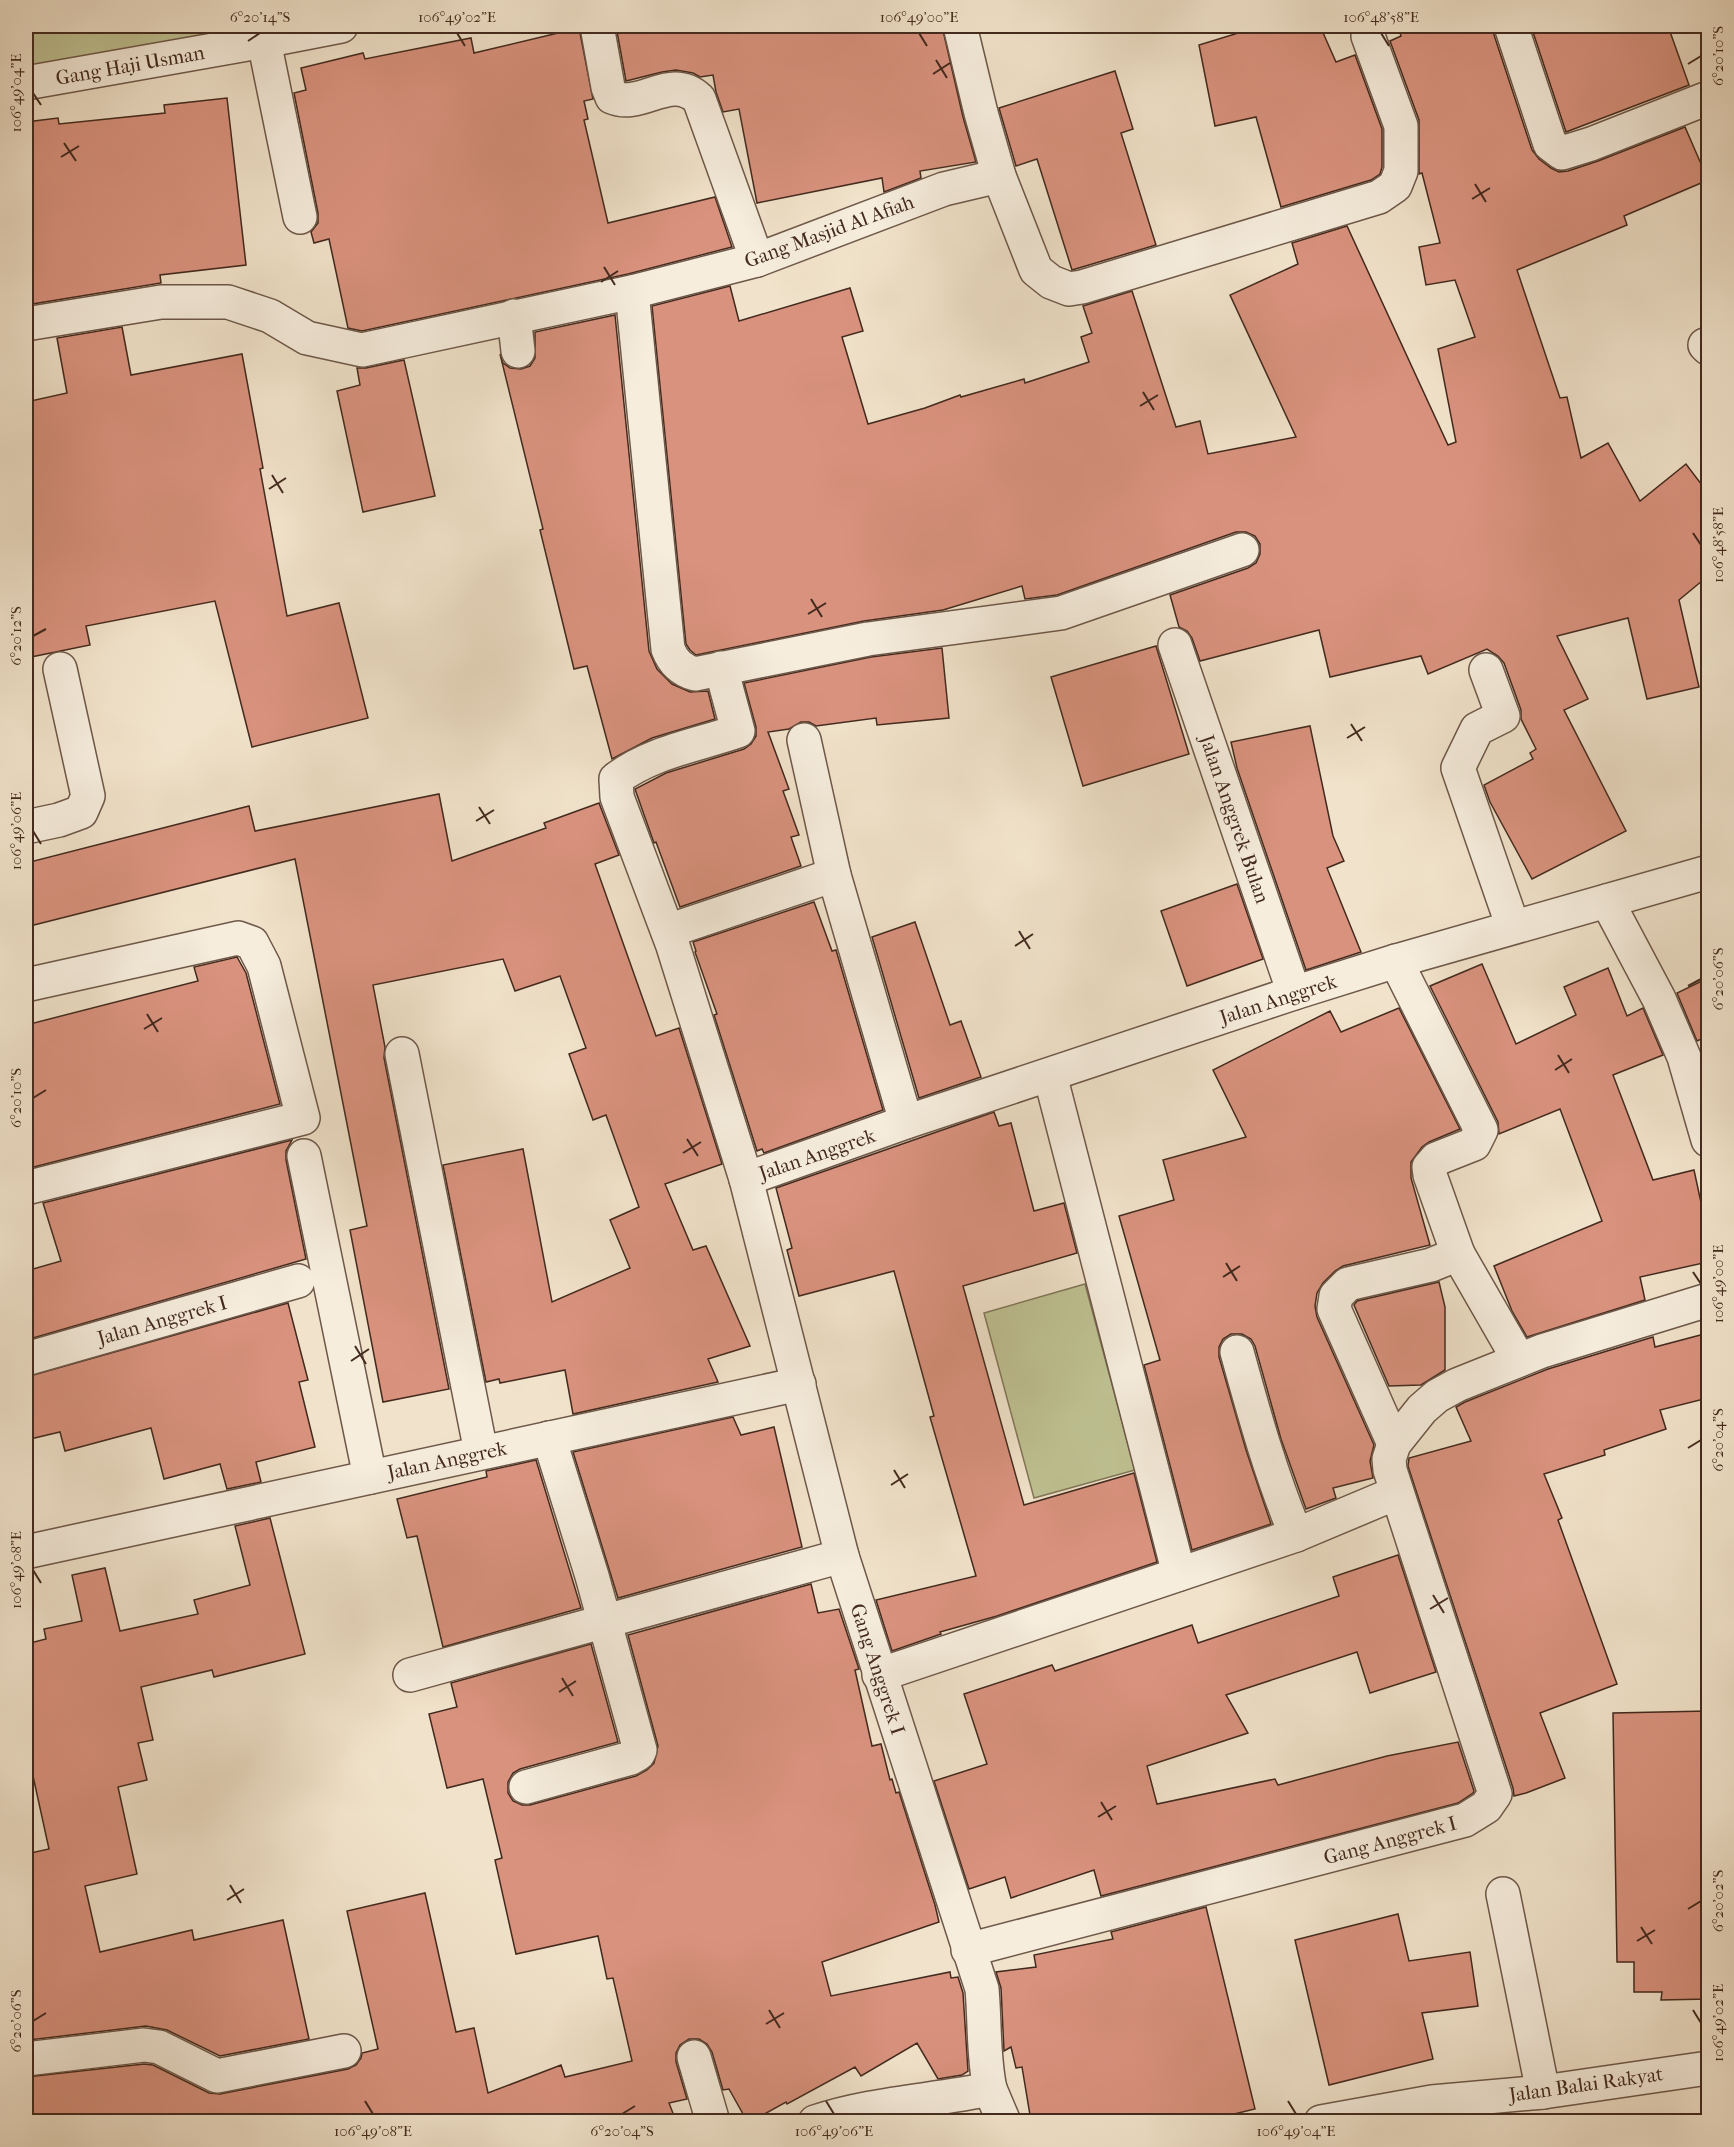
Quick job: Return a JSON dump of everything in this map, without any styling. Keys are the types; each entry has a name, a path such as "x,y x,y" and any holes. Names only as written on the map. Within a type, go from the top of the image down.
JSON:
{"street":[{"name":"Gang Haji Usman","path":"26,83 341,26"},
{"path":"597,26 608,87 612,97 632,99 676,88 691,92 699,99 757,260"},
{"path":"960,26 999,176 1036,270 1051,282 1069,290 1379,197 1395,186 1401,171 1401,126 1368,36 1370,26"},
{"path":"1511,26 1550,144 1562,153 1591,144 1708,98"},
{"path":"264,41 300,218"},
{"name":"Gang Masjid Al Afiah","path":"26,324 160,302 228,302 270,316 307,338 362,350 632,291 757,260 944,189 999,176"},
{"path":"632,291 668,649 671,658 686,671 695,674 868,639 1061,613 1242,550"},
{"path":"514,316 518,351"},
{"name":"Jalan Anggrek Bulan","path":"1175,645 1294,993"},
{"path":"721,668 738,731 633,766 616,779 617,797 668,931 746,1179"},
{"path":"26,827 59,820 81,812 88,796 60,669"},
{"path":"1486,670 1503,716 1477,729 1458,768 1513,927"},
{"path":"804,740 834,875 906,1122"},
{"name":"Jalan Anggrek","path":"26,1552 799,1384 746,1179 906,1122 1294,993 1396,961 1708,872"},
{"path":"668,931 834,875"},
{"path":"1607,901 1659,999 1684,1057 1708,1140"},
{"path":"26,985 238,938 252,943 264,966 303,1118 26,1188"},
{"path":"1396,961 1481,1130 1474,1144 1436,1159 1429,1167 1430,1175 1458,1254 1519,1360"},
{"path":"402,1054 481,1452"},
{"path":"1050,1076 1179,1574"},
{"path":"304,1156 370,1477"},
{"path":"1394,1444 1334,1309 1336,1296 1348,1284 1431,1264 1458,1254"},
{"name":"Jalan Anggrek I","path":"26,1359 298,1281"},
{"path":"879,1675 1296,1535 1396,1493 1389,1459 1394,1444 1422,1409 1437,1396 1457,1384 1519,1360 1708,1302"},
{"path":"1237,1352 1269,1462 1296,1535"},
{"name":"Gang Anggrek I","path":"799,1384 842,1556 982,1989 986,2070 990,2089"},
{"path":"526,1786 638,1754 640,1750 606,1622 549,1438"},
{"name":"Gang Anggrek I","path":"969,1950 1465,1820 1486,1807 1495,1794 1396,1493"},
{"path":"410,1676 842,1556"},
{"path":"1503,1894 1543,2092"},
{"path":"26,2059 144,2045 159,2047 217,2076 344,2051"},
{"path":"694,2057 713,2121"},
{"name":"Jalan Balai Rakyat","path":"1321,2121 1432,2102 1543,2092 1708,2068"},
{"path":"815,2121 882,2105 952,2097 990,2089 1004,2121"}],"green space":[{"path":"26,26 314,26 26,76"},
{"path":"1085,1284 1135,1470 1034,1498 984,1313"}],"building":[{"path":"616,26 942,26 976,162 920,171 921,178 884,192 882,178 757,203 739,109 723,112 713,75 700,77 693,73 676,70 626,81"},
{"path":"1261,26 1320,26 1336,62 1355,55 1382,129 1380,174 1371,180 1281,207 1256,117 1215,126 1199,45"},
{"path":"1398,26 1493,26 1493,32 1532,150 1539,159 1559,172 1598,161 1685,127 1708,180 1624,216 1627,225 1517,270 1560,398 1567,397 1581,458 1608,443 1640,501 1686,464 1708,493 1708,576 1679,600 1699,687 1647,699 1628,618 1557,636 1588,699 1564,710 1626,831 1532,879 1490,802 1484,785 1533,759 1530,753 1536,749 1521,719 1521,710 1504,663 1487,649 1428,674 1421,656 1330,677 1319,630 1200,661 1192,638 1187,631 1179,627 1170,595 1248,568 1256,563 1260,554 1260,544 1255,536 1246,532 1236,532 1057,595 1025,599 1022,586 943,610 864,621 696,655 690,650 686,644 652,306 730,286 739,321 850,288 863,331 842,337 868,424 925,408 960,395 961,397 1024,379 1025,383 1089,362 1081,337 1092,333 1083,306 1132,291 1176,427 1200,421 1208,454 1296,437 1230,295 1298,264 1292,243 1347,226 1448,445 1456,442 1438,349 1475,337 1455,280 1426,285 1419,247 1440,243 1422,173 1419,174 1419,120 1390,41 1401,36"},
{"path":"1531,26 1668,26 1689,85 1566,132"},
{"path":"579,28 593,99 584,101 588,119 584,120 608,223 715,197 732,247 628,274 362,331 348,328 329,239 314,243 311,232 318,223 318,213 294,93 306,90 301,68 363,53 365,59 471,38 474,53"},
{"path":"1115,71 1133,129 1121,133 1156,245 1072,270 1037,159 1016,166 999,108"},
{"path":"227,98 246,265 160,275 161,283 26,305 26,122 58,118 59,124 165,113 164,105"},
{"path":"615,315 649,651 657,669 672,684 690,692 708,691 715,719 652,738 612,759 587,666 574,669 540,530 543,529 500,354 503,363 510,368 521,369 530,366 535,358 535,332"},
{"path":"122,327 131,375 242,354 287,616 339,603 368,718 252,747 215,601 86,626 90,645 26,658 26,402 67,393 57,338"},
{"path":"404,360 435,496 363,512 337,391 360,385 357,368"},
{"path":"1156,646 1189,754 1083,786 1051,677"},
{"path":"942,648 949,718 877,725 876,718 816,726 809,722 801,722 789,729 768,732 789,789 783,791 799,835 791,837 801,866 680,907 635,789 666,773 744,749 751,744 756,736 756,727 744,683 871,657"},
{"path":"1310,726 1333,836 1344,861 1327,868 1361,952 1306,970 1237,768 1231,742"},
{"path":"439,794 452,861 546,828 544,823 599,803 619,855 595,864 656,1036 679,1028 722,1164 665,1184 693,1250 706,1246 750,1346 708,1359 718,1382 573,1414 565,1370 500,1383 499,1379 486,1382 443,1165 523,1149 552,1302 630,1268 610,1220 639,1207 606,1115 593,1120 569,1054 586,1048 560,976 515,991 503,959 373,985 385,1047 384,1058 449,1389 383,1402 350,1230 367,1226 295,859 26,927 26,863 249,806 255,831"},
{"path":"1237,884 1263,959 1187,986 1161,911"},
{"path":"814,902 832,951 836,950 883,1110 764,1153 762,1149 757,1151 714,1015 717,1014 693,942"},
{"path":"915,922 950,1025 961,1021 981,1077 919,1098 872,937"},
{"path":"237,957 246,973 280,1104 26,1169 26,1025 198,981 194,967"},
{"path":"1482,964 1516,1044 1576,1015 1564,987 1608,968 1627,1016 1643,1008 1663,1055 1613,1075 1653,1180 1694,1170 1708,1235 1708,1262 1640,1277 1645,1300 1527,1337 1512,1311 1494,1266 1602,1221 1560,1109 1499,1134 1498,1122 1430,986"},
{"path":"1708,978 1708,1036 1697,1041 1677,993"},
{"path":"1399,1008 1460,1129 1429,1142 1422,1147 1411,1162 1411,1178 1430,1245 1343,1266 1323,1283 1317,1293 1315,1306 1317,1317 1374,1445 1370,1461 1373,1478 1333,1488 1336,1498 1306,1509 1281,1439 1255,1346 1251,1339 1242,1334 1231,1334 1223,1339 1219,1347 1219,1357 1246,1450 1271,1524 1192,1550 1144,1365 1160,1360 1119,1216 1174,1200 1163,1160 1246,1137 1213,1070 1330,1011 1341,1032"},
{"path":"994,1112 999,1126 1011,1123 1034,1211 1064,1203 1077,1253 963,1286 1024,1505 1134,1473 1157,1562 997,1616 940,1632 941,1634 892,1651 876,1600 976,1576 930,1417 934,1416 894,1271 799,1296 787,1250 792,1248 776,1188"},
{"path":"292,1140 286,1151 286,1160 306,1259 26,1340 26,1271 61,1261 43,1203"},
{"path":"1439,1282 1445,1307 1445,1370 1421,1385 1389,1386 1354,1305 1357,1301"},
{"path":"288,1303 308,1380 299,1382 315,1447 256,1462 261,1482 227,1489 220,1464 164,1479 151,1428 65,1451 60,1432 26,1440 26,1377"},
{"path":"1708,1333 1708,1398 1660,1410 1666,1429 1604,1450 1605,1455 1544,1474 1562,1518 1558,1520 1617,1684 1540,1713 1565,1778 1514,1796 1408,1466 1409,1458 1471,1441 1456,1407 1465,1402 1548,1369 1653,1337 1655,1347"},
{"path":"733,1417 741,1435 774,1427 802,1547 618,1598 573,1452"},
{"path":"536,1460 581,1608 443,1647 417,1536 407,1538 397,1499 487,1477 486,1471"},
{"path":"270,1518 305,1654 214,1677 212,1670 141,1687 153,1740 138,1743 147,1780 118,1787 137,1874 85,1886 100,1952 192,1930 194,1940 283,1920 309,2039 220,2056 167,2030 146,2026 29,2040 26,2023 26,1854 49,1849 33,1776 26,1778 26,1644 46,1639 44,1629 82,1621 72,1575 105,1568 120,1631 198,1614 194,1600 250,1585 235,1526"},
{"path":"1398,1555 1436,1672 1370,1693 1357,1652 1226,1695 1248,1733 1147,1766 1157,1804 1275,1779 1278,1785 1387,1756 1458,1742 1473,1793 1458,1803 1101,1896 1094,1870 1011,1898 1005,1877 969,1889 934,1781 987,1764 964,1694 1052,1665 1055,1671 1192,1625 1198,1643 1339,1596 1333,1577"},
{"path":"811,1584 818,1613 839,1609 859,1669 855,1670 872,1746 881,1744 890,1780 892,1779 896,1793 899,1792 939,1922 822,1962 831,1996 950,1972 951,1978 958,1977 963,1993 968,2071 962,2075 938,2079 917,2043 861,2076 855,2067 787,2104 786,2102 752,2121 747,2121 729,2089 723,2090 712,2052 707,2044 699,2039 689,2039 680,2045 676,2053 676,2062 687,2099 669,2103 676,2121 26,2121 26,2077 144,2064 153,2065 209,2093 220,2094 348,2069 356,2065 362,2053 378,2049 347,1911 425,1893 456,2032 474,2028 488,2093 561,2065 565,2077 632,2061 613,1978 607,1979 598,1936 516,1954 495,1860 502,1858 483,1779 447,1788 429,1714 457,1707 451,1683 591,1644 618,1742 520,1769 513,1773 508,1782 508,1793 513,1801 522,1805 530,1805 636,1776 654,1763 658,1746 628,1635"},
{"path":"1708,1711 1708,1999 1661,2000 1662,1992 1634,1992 1634,1962 1617,1962 1613,1713"},
{"path":"1206,1907 1255,2109 1205,2121 1031,2121 1022,2067 1016,2068 1011,2047 1004,2051 1001,1988 996,1972 1036,1967 1034,1955 1113,1939 1111,1932"},
{"path":"1398,1914 1409,1961 1470,1952 1478,2006 1422,2013 1433,2059 1329,2085 1295,1940"}]}
